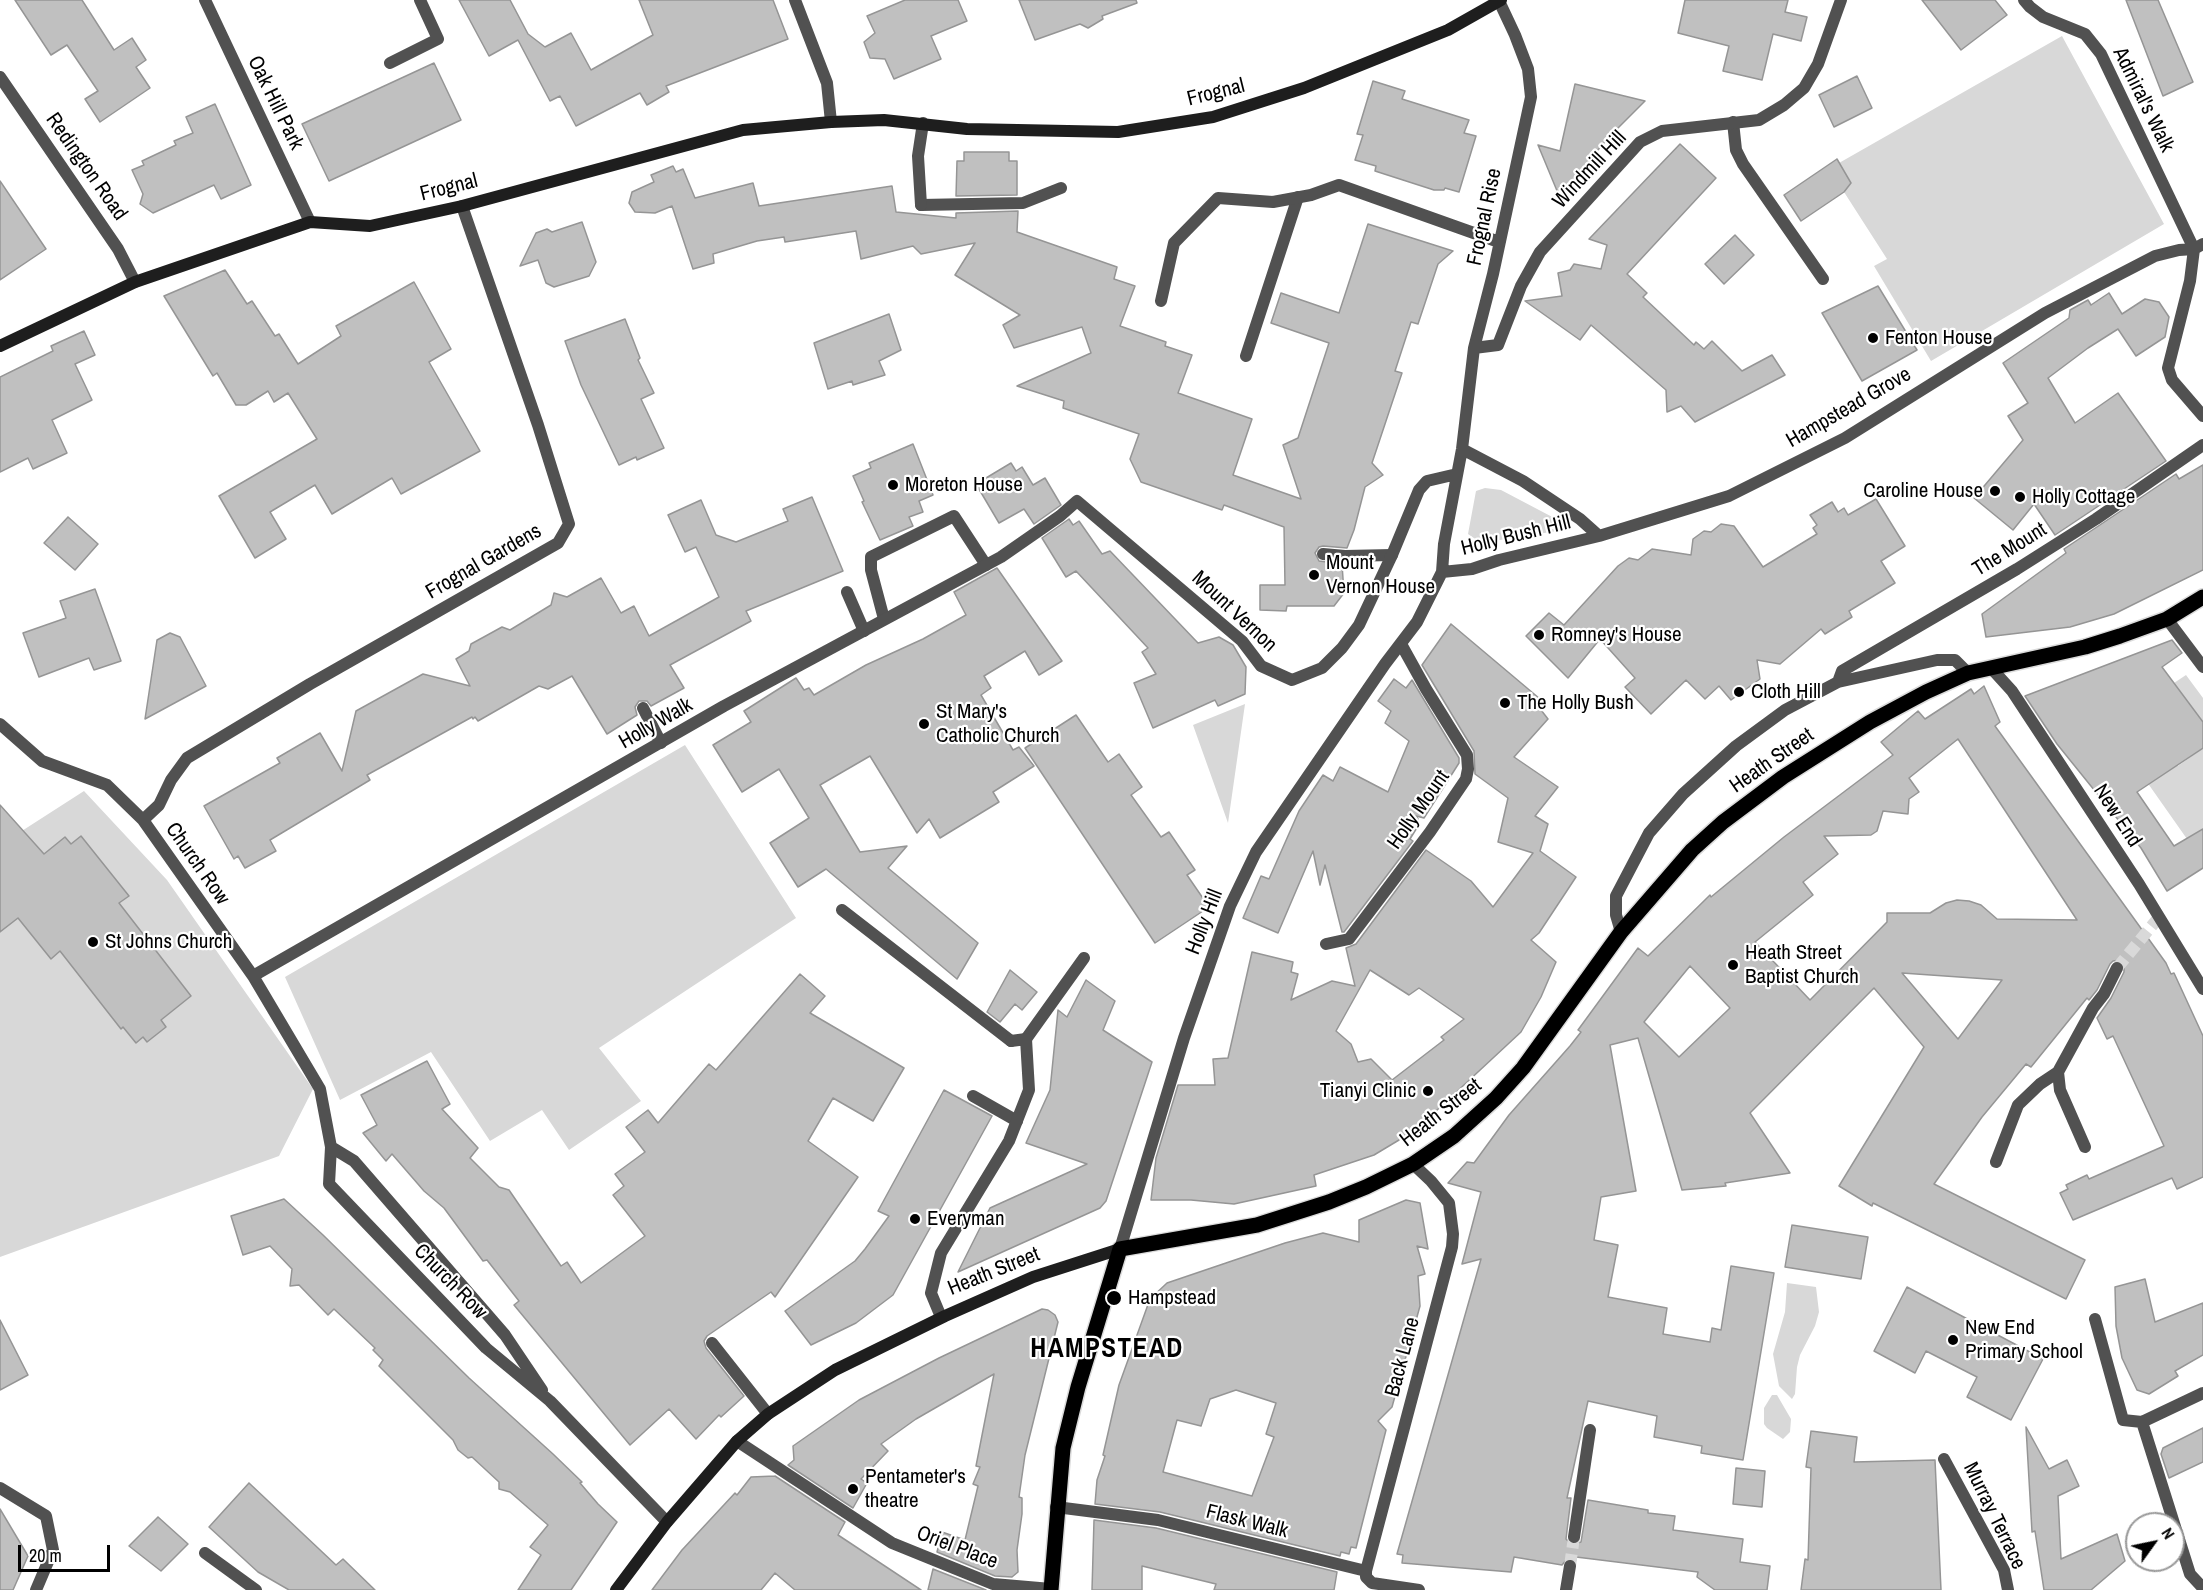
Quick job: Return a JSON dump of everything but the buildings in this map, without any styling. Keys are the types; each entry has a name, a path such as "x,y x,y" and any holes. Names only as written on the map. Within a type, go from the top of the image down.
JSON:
{"main road":[{"name":"Heath Street","path":"1120,1250 1257,1226 1329,1202 1413,1164 1454,1136 1496,1098 1523,1068 1621,932 1692,850 1724,822 1783,777 1870,722 1968,673 2085,647 2167,619 2203,597"},
{"path":"1051,1590 1056,1507 1063,1448 1078,1387 1120,1250"}],"street":[{"name":"Oak Hill Park","path":"205,0 310,222"},
{"path":"390,63 438,39 420,0"},
{"path":"795,0 827,83 831,122"},
{"name":"Windmill Hill","path":"1474,348 1497,345 1521,286 1540,252 1640,142 1662,131 1759,120 1784,105 1804,88 1818,64 1841,0"},
{"name":"Admiral's Walk","path":"2024,0 2043,17 2085,34 2101,54 2198,246"},
{"name":"Frognal","path":"0,345 135,282 310,222 370,226 462,206 743,130 884,120 967,129 1118,132 1213,117 1304,88 1448,30 1500,1"},
{"name":"Frognal Rise","path":"1462,449 1474,348 1531,97 1528,69 1500,1"},
{"name":"Redington Road","path":"0,77 118,249 135,282"},
{"path":"1733,122 1736,150 1743,164 1823,279"},
{"path":"923,123 918,156 921,205 1023,203 1061,188"},
{"path":"1161,301 1174,243 1218,198 1273,202 1339,185 1499,242"},
{"path":"1246,357 1298,197"},
{"name":"Frognal Gardens","path":"144,820 159,805 171,780 187,758 310,684 558,543 569,524 538,425 462,206"},
{"path":"2198,246 2168,368 2169,383 2203,416"},
{"name":"Hampstead Grove","path":"1599,536 1729,496 1845,438 2045,313 2155,256 2198,246"},
{"name":"The Mount","path":"1838,682 1842,671 2017,569 2096,519 2203,446"},
{"path":"1462,449 1523,481 1580,519 1599,536"},
{"name":"Holly Bush Hill","path":"1401,644 1417,622 1442,572 1444,544 1462,449"},
{"name":"Mount Vernon","path":"1077,501 1242,641 1261,666 1292,680 1322,668 1342,648 1359,625 1419,490 1427,481 1457,474"},
{"name":"Holly Walk","path":"253,976 724,706 1001,557 1060,516 1077,501"},
{"path":"884,619 871,570 871,557 954,516 986,565"},
{"name":"Holly Bush Hill","path":"1442,572 1472,569 1499,560 1599,536"},
{"path":"1323,554 1392,555"},
{"path":"847,592 864,631"},
{"path":"2167,619 2203,667"},
{"name":"Holly Mount","path":"1326,944 1350,939 1430,832 1466,779 1467,755 1425,689 1401,644"},
{"name":"Holly Hill","path":"1120,1250 1184,1038 1230,906 1256,852 1401,644"},
{"name":"The Mount","path":"1621,932 1616,915 1616,896 1649,833 1683,794 1736,746 1785,710 1838,682 1888,673 1936,660 1955,660 1968,673"},
{"name":"New End","path":"1992,669 2012,692 2133,874 2203,989"},
{"path":"643,708 661,743"},
{"name":"Church Row","path":"0,724 42,760 107,785 144,820 253,976 320,1089 331,1147 329,1184 486,1348 550,1401 667,1522"},
{"path":"842,910 1011,1041 1026,1039"},
{"path":"941,1317 931,1293 941,1253 1009,1141 1017,1121 1029,1090 1026,1039 1084,958"},
{"path":"1996,1162 2018,1105 2040,1084 2058,1072 2117,968"},
{"path":"2058,1072 2060,1090 2085,1147"},
{"path":"973,1096 1017,1121"},
{"name":"Church Row","path":"331,1147 354,1161 498,1326 550,1401"},
{"name":"Back Lane","path":"1366,1571 1452,1247 1453,1234 1449,1203 1413,1164"},
{"name":"Heath Street","path":"616,1590 667,1522 737,1441 768,1414 835,1370 941,1317 1033,1277 1120,1250"},
{"path":"2095,1319 2123,1420 2142,1422 2203,1393"},
{"path":"712,1343 768,1414"},
{"path":"2142,1422 2190,1574 2203,1588"},
{"path":"1574,1537 1590,1430"},
{"name":"Oriel Place","path":"737,1441 892,1543 993,1584 1051,1590"},
{"name":"Murray Terrace","path":"1944,1459 2004,1570 2008,1590"},
{"path":"0,1488 46,1516 52,1550 36,1590"},
{"name":"Flask Walk","path":"1056,1507 1158,1520 1366,1571 1366,1577 1372,1583 1419,1590"},
{"path":"205,1553 256,1590"},
{"path":"1566,1590 1570,1566"}],"shaded area":[{"path":"2062,36 2164,224 1931,361 1874,266 1887,259 1844,192 1851,182 1839,163"},
{"path":"1485,488 1501,490 1558,520 1557,531 1481,543 1468,534 1476,491"},
{"path":"2186,675 2203,698 2203,722 2174,683"},
{"path":"1245,704 1228,823 1193,725"},
{"path":"2137,711 2178,766 2203,748 2203,829 2187,839 2135,765"},
{"path":"685,745 796,918 599,1048 641,1101 569,1150 542,1110 490,1141 431,1052 340,1100 285,977"},
{"path":"84,791 167,880 313,1089 279,1156 0,1257 0,845"},
{"path":"1787,1283 1816,1287 1819,1312 1815,1326 1800,1355 1795,1394 1792,1399 1779,1386 1773,1354 1785,1312"},
{"path":"1772,1395 1777,1395 1791,1419 1790,1432 1783,1439 1764,1424 1764,1408"}],"tunnel":[{"path":"2117,968 2160,916"},
{"path":"1570,1566 1574,1537"}],"place":[{"name":"Fenton House","path":"1873,338"},
{"name":"Moreton House","path":"893,485"},
{"name":"Caroline House","path":"1995,491"},
{"name":"Holly Cottage","path":"2020,497"},
{"name":"Mount Vernon House","path":"1314,575"},
{"name":"Romney's House","path":"1539,635"},
{"name":"Cloth Hill","path":"1739,692"},
{"name":"The Holly Bush","path":"1505,703"},
{"name":"St Mary's Catholic Church","path":"924,724"},
{"name":"St Johns Church","path":"93,942"},
{"name":"Heath Street Baptist Church","path":"1733,965"},
{"name":"Tianyi Clinic","path":"1428,1091"},
{"name":"Everyman","path":"915,1219"},
{"name":"Hampstead","path":"1114,1298"},
{"name":"New End Primary School","path":"1953,1340"},
{"name":"Pentameter's theatre","path":"853,1489"}],"district":[{"name":"HAMPSTEAD","path":"1107,1350"}]}
